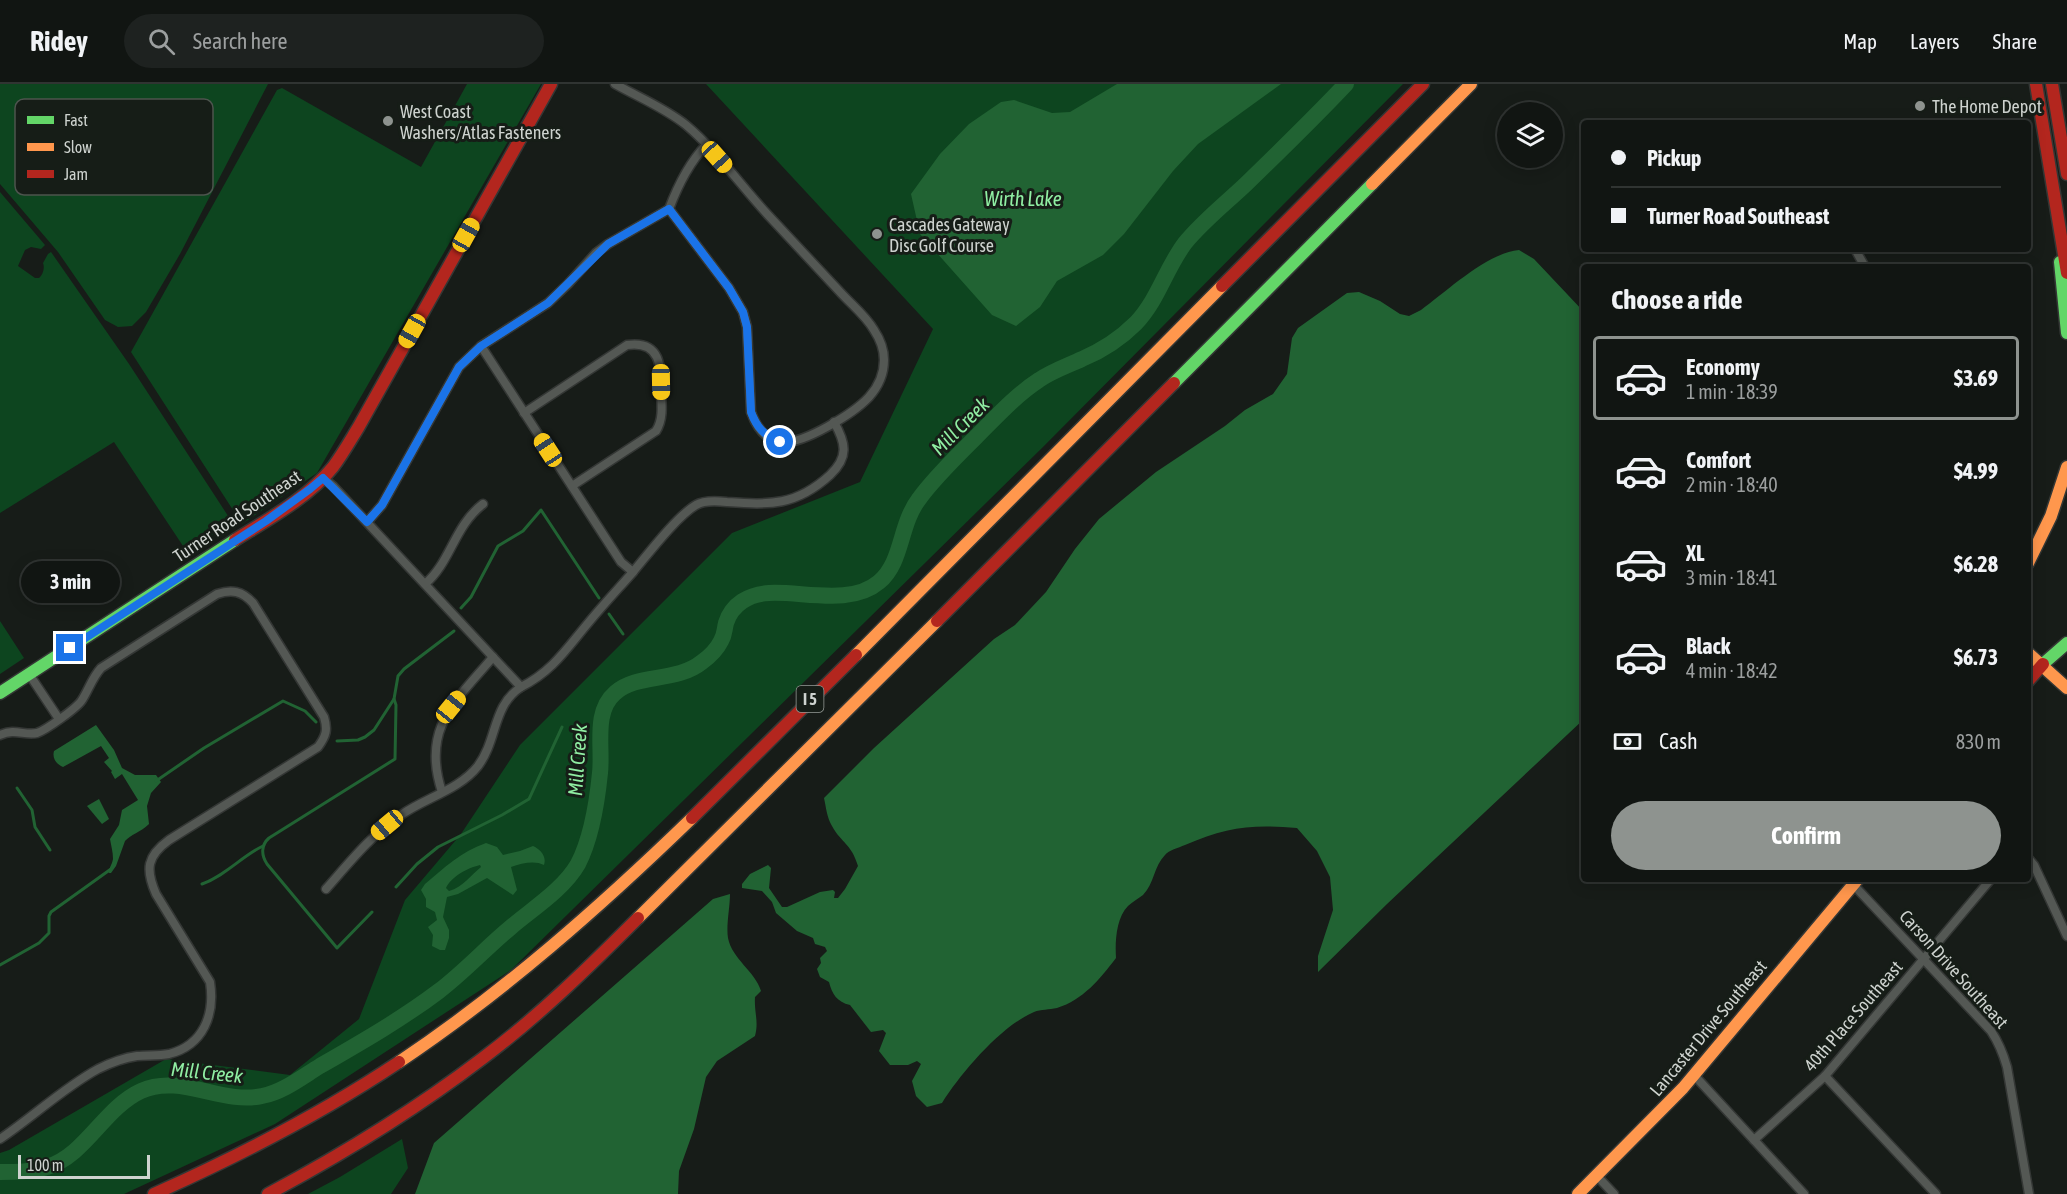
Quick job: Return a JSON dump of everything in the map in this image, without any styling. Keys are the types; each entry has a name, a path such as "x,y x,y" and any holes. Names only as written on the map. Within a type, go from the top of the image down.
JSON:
{"main road":[{"name":"Turner Road Southeast","path":"0,693 266,521 323,478 358,428 551,84"},
{"name":"I 5","path":"154,1194 275,1136 384,1072 482,1004 587,918 709,802 1423,84"},
{"name":"I 5","path":"268,1194 328,1162 409,1112 495,1049 572,983 740,818 1471,84"},
{"path":"2036,84 2067,273"},
{"path":"2052,84 2067,174"},
{"path":"2055,200 2067,333"},
{"path":"2031,558 2047,530 2059,499 2067,467"},
{"path":"2031,678 2067,643"},
{"path":"2031,654 2067,688"},
{"name":"Lancaster Drive Southeast","path":"1578,1194 1694,1075 1852,882"}],"street":[{"path":"615,84 684,124 866,319 880,340 884,361 879,383 867,399 806,439 780,442 761,432 751,412 747,327 743,312 729,288 669,209"},
{"path":"367,522 382,505 459,367 481,346 548,303 608,244 669,209 682,179 696,155 706,145"},
{"path":"524,413 627,345 640,344 649,347 657,357 661,365 662,415 660,425 656,431 572,486"},
{"path":"481,346 621,562 633,572"},
{"path":"326,889 374,835 416,805 460,782 477,766 491,742 506,699 546,672 570,648 588,624 677,522 697,504 721,501 774,504 804,495 824,481 842,461 844,450 841,434 834,422"},
{"path":"323,478 521,687"},
{"path":"425,584 435,575 470,514 483,504"},
{"path":"0,735 17,731 37,733 59,719 81,702 89,683 101,668 217,594 226,591 237,591 246,595 253,603 324,717 327,726 326,734 318,747 170,840 155,852 150,861 150,881 156,894 210,982 212,994 210,1016 199,1035 173,1053 135,1056 108,1064 80,1080 0,1139"},
{"path":"442,792 434,760 437,735 451,707 493,657"},
{"path":"29,674 59,719"},
{"path":"2031,862 2067,936"},
{"name":"Carson Drive Southeast","path":"1854,882 1991,1031 2003,1051 2030,1194"},
{"name":"40th Place Southeast","path":"1754,1140 1825,1076 1988,882"},
{"path":"1694,1075 1804,1194"},
{"path":"1825,1076 1936,1194"},
{"path":"1597,1176 1614,1194"}],"shaded area":[{"path":"0,84 268,84 213,190 213,99 15,99 15,195 211,195 146,312 132,326 118,327 105,320 58,252 0,184"},
{"path":"467,84 541,84 317,473 242,524 131,352 277,90 282,88 421,167"},
{"path":"706,84 1403,84 1043,447 511,970 275,1124 124,1194 0,1194 0,1153 9,1150 166,1059 290,1075 359,1019 405,900 461,834 520,745 732,533 860,482 933,329"},
{"path":"0,192 45,245 41,249 31,247 25,250 18,266 35,278 39,278 42,275 43,263 51,252 129,364 232,522 187,552 114,442 0,513"},
{"path":"0,621 24,658 0,674"},
{"path":"402,1139 408,1168 391,1194 308,1194 340,1177"}],"water":[{"name":"Wirth Lake","path":"1117,84 1281,84 1198,144 1173,171 1124,234 1103,255 1057,281 1040,307 1016,326 992,315 920,234 911,194 940,154 969,124 1001,102 1014,100 1052,113 1070,112"},
{"path":"1519,250 1534,259 1581,309 1581,722 1318,972 1318,956 1333,910 1330,877 1317,851 1297,828 1266,826 1240,828 1213,834 1169,852 1158,864 1147,891 1124,911 1117,930 1116,958 1097,981 1075,1000 1057,1008 1034,1012 1008,1028 983,1051 942,1103 927,1107 916,1096 912,1081 921,1064 917,1061 908,1065 890,1065 879,1051 886,1033 883,1030 871,1032 850,1005 836,997 829,982 820,977 817,969 821,963 820,958 827,951 825,947 815,944 813,938 797,931 776,913 772,902 762,891 742,888 742,884 750,874 768,865 771,868 769,888 782,907 787,907 820,892 833,890 834,898 838,898 858,866 849,848 830,823 824,798 874,748 994,639 1015,625 1046,592 1099,519 1156,472 1245,410 1273,394 1287,374 1292,338 1298,328 1347,293 1359,292 1380,301 1400,314 1409,316 1421,310 1481,265"},
{"path":"96,725 114,750 122,768 135,775 156,775 161,782 151,793 147,806 149,824 125,841 111,873 109,871 113,859 110,839 119,825 122,810 138,800 122,774 115,779 112,771 104,762 109,758 101,746 63,767 54,758 54,751"},
{"path":"99,799 109,819 102,824 87,806"},
{"path":"486,843 497,847 503,855 533,846 542,853 545,859 544,865 528,863 511,867 517,890 513,895 487,878 458,894 447,897 443,917 449,930 449,938 445,950 440,950 432,946 433,935 428,927 437,920 435,912 426,907 426,899 421,890 446,866 477,846","holes":["480,865 481,867 458,887 449,891 446,888 460,874 475,866"]},
{"path":"730,894 727,928 730,945 754,977 761,991 755,997 756,1031 755,1036 717,1061 706,1077 694,1129 679,1171 678,1194 415,1194 434,1143 713,899"}],"waterway":[{"name":"Mill Creek","path":"0,1172 35,1170 60,1161 84,1143 116,1108 141,1091 156,1086 171,1085 247,1098 277,1091 396,1021 448,984 556,891 578,864 587,843 595,808 601,763 601,720 608,701 615,693 634,683 692,669 713,653 723,636 732,610 742,601 755,595 782,593 841,596 855,594 879,582 893,564 913,509 946,467 1006,407 1031,386 1049,374 1103,348 1136,323 1144,314 1178,253 1192,235 1346,84"},
{"path":"461,608 471,597 498,546 523,531 541,510 599,598"},
{"path":"609,614 623,634"},
{"path":"337,741 358,740 374,730 394,699 398,676 454,631"},
{"path":"372,912 337,948 267,864 263,850 269,838 395,759 396,705 394,699"},
{"path":"156,781 204,748 283,701 305,711 316,722"},
{"path":"396,887 417,864 438,847 529,799 562,727"},
{"path":"17,788 32,810 35,827 50,850"},
{"path":"202,884 263,846"},
{"path":"0,965 39,943 49,933 51,912 111,869"}],"traffic: fast":[{"path":"1174,383 1372,184"},
{"path":"2060,262 2067,333"},
{"path":"0,693 235,540"},
{"path":"2043,664 2067,643"}],"traffic: slow":[{"path":"1372,184 1471,84"},
{"path":"856,655 1222,286"},
{"path":"2031,557 2051,516 2067,467"},
{"path":"638,918 937,621"},
{"path":"2031,656 2067,688"},
{"path":"399,1062 477,1006 551,947 692,818"},
{"path":"1578,1194 1683,1088 1855,882"}],"traffic: jam":[{"path":"235,540 300,498 323,478 336,462 358,428 551,84"},
{"path":"1222,286 1423,84"},
{"path":"2036,84 2067,273"},
{"path":"2052,84 2067,174"},
{"path":"937,621 1174,383"},
{"path":"692,818 856,655"},
{"path":"2031,678 2043,664"},
{"path":"268,1194 378,1130 431,1096 483,1058 544,1008 638,918"},
{"path":"154,1194 279,1133 340,1099 399,1062"}],"place":[{"name":"The Home Depot","path":"1920,106"},
{"name":"West Coast Washers/Atlas Fasteners","path":"388,121"},
{"name":"Cascades Gateway Disc Golf Course","path":"877,234"}],"route":[{"path":"70,648 266,521 323,478 367,522 382,505 459,367 481,346 548,303 608,244 669,209 738,301 747,327 751,412 761,432 780,442"}]}
